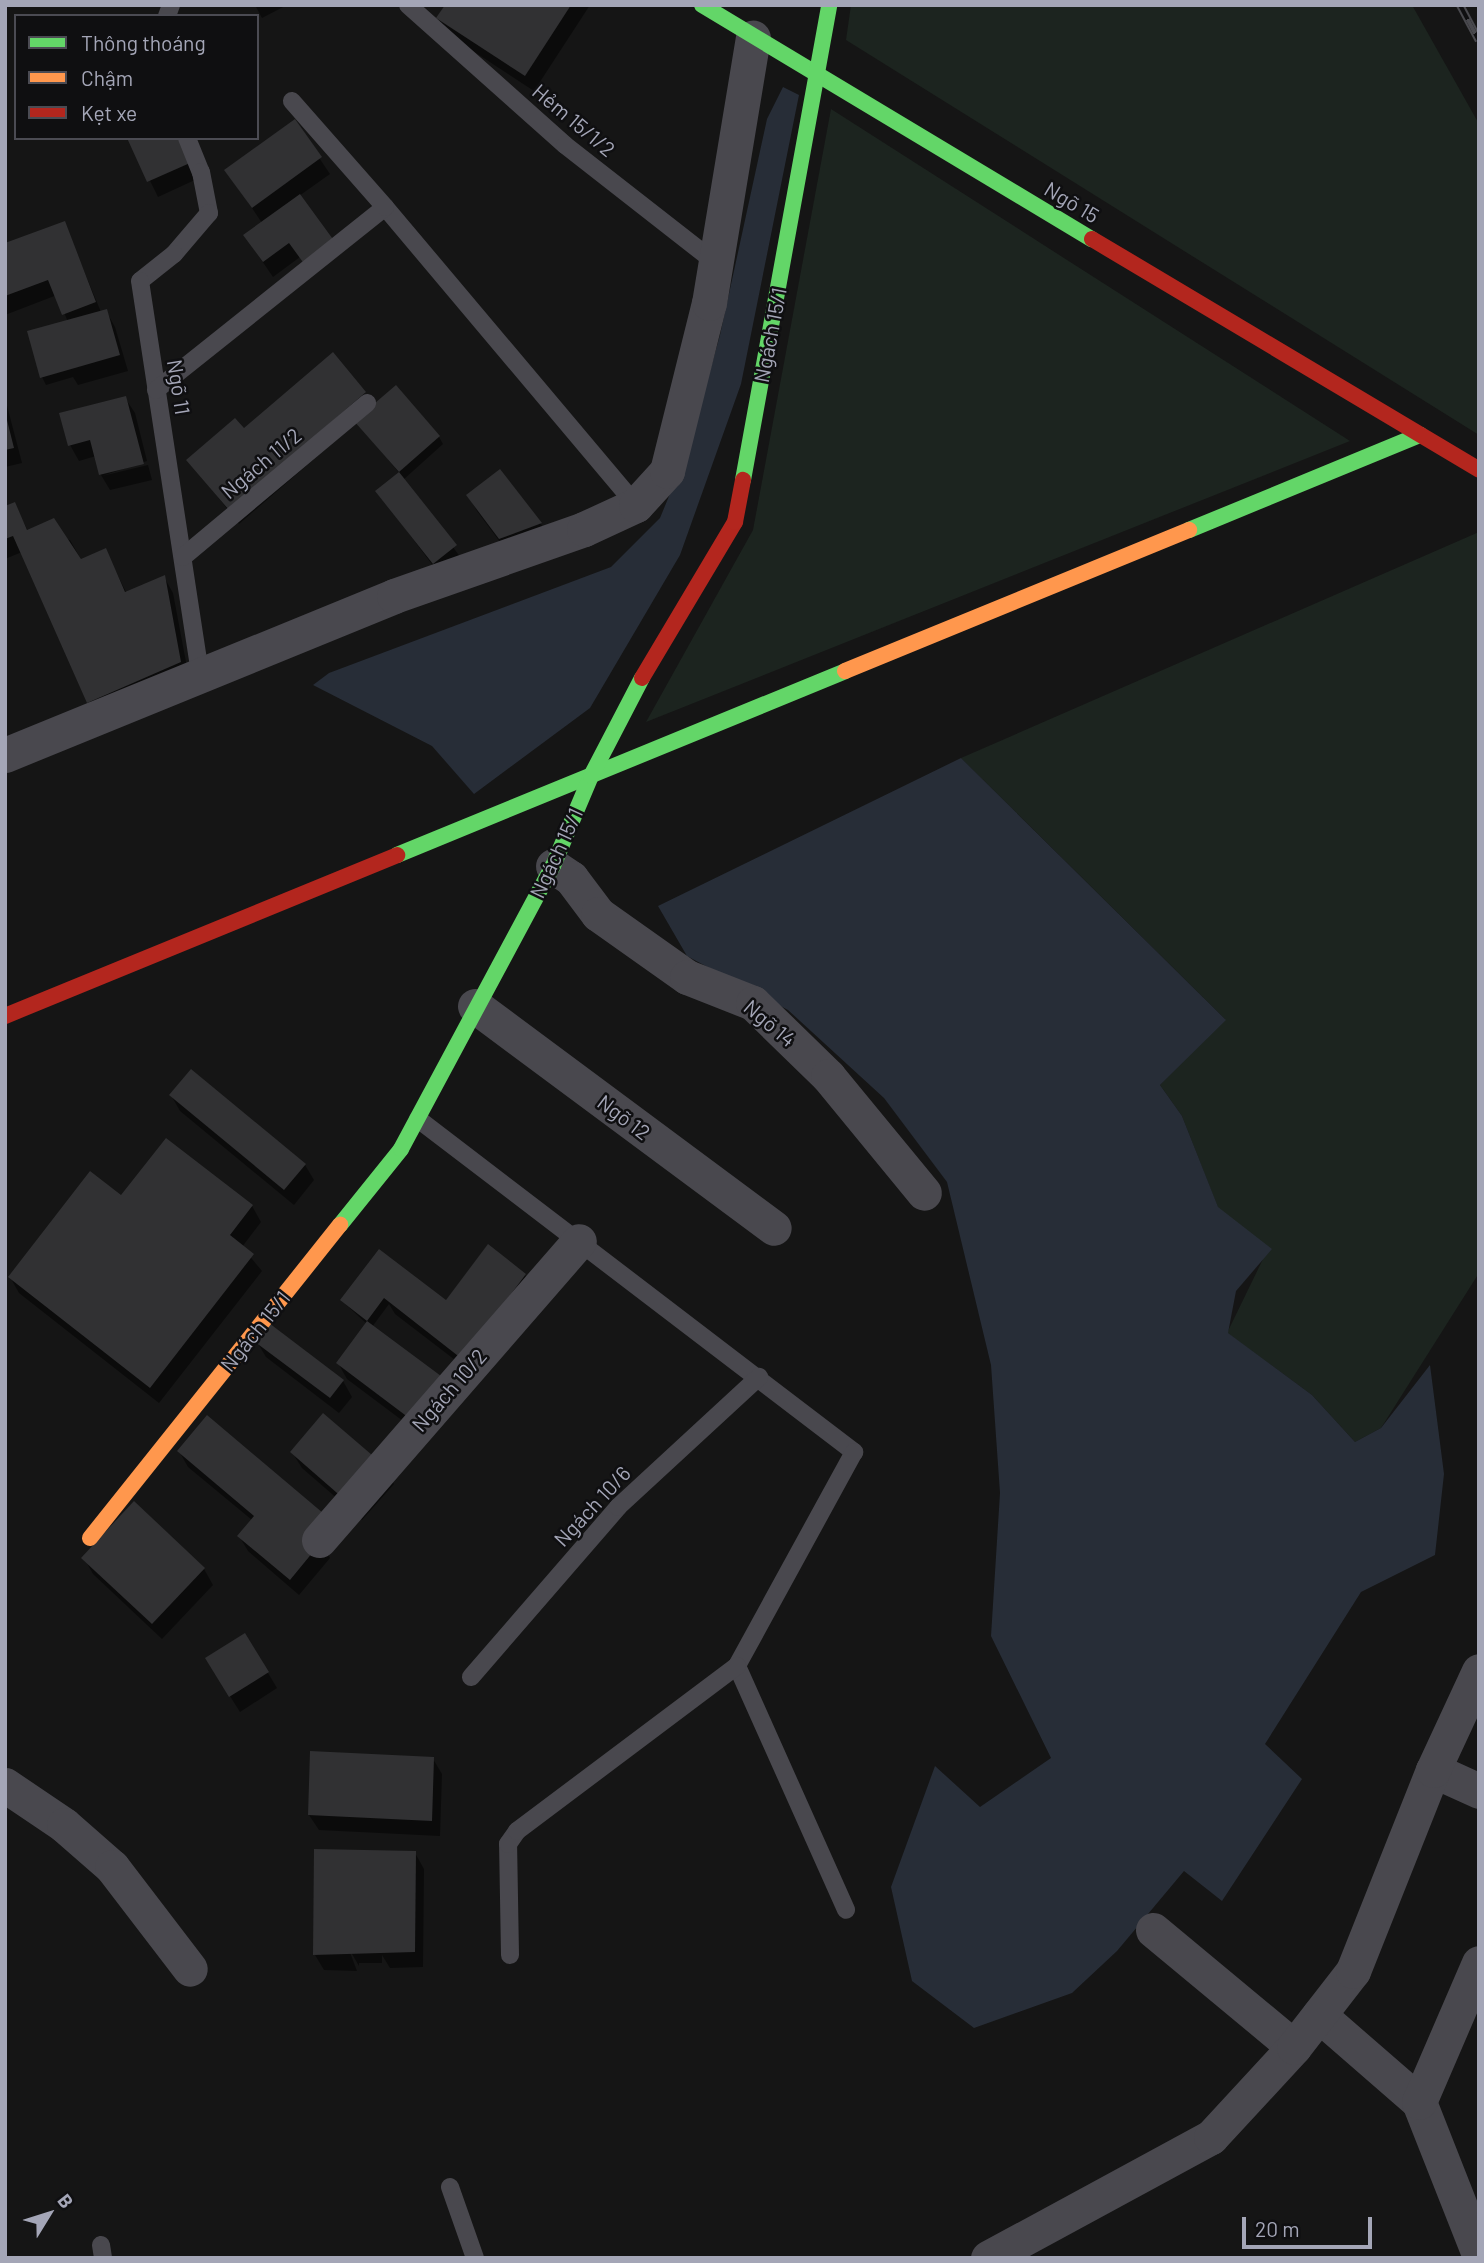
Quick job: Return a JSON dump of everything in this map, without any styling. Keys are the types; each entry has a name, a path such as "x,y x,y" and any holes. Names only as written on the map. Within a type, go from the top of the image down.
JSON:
{"street":[{"name":"Ngõ 15","path":"702,5 753,38 1479,470"},
{"name":"Ngách 15/1","path":"90,1538 401,1149 475,1006 553,866 591,776 660,644 735,522 819,75 829,5"},
{"path":"5,755 200,674 636,505 667,471 716,263 753,38"},
{"path":"5,1016 1420,435"},
{"name":"Ngõ 14","path":"553,866 571,878 597,914 687,977 753,1003 828,1076 924,1193"},
{"name":"Ngõ 12","path":"475,1006 774,1228"},
{"name":"Ngách 10/2","path":"319,1539 579,1241"},
{"path":"988,2258 1211,2137 1294,2046 1353,1971 1433,1770 1479,1671"},
{"path":"1433,1770 1479,1791"},
{"path":"5,1785 64,1825 112,1867 190,1969"},
{"path":"1153,1930 1294,2046"},
{"path":"1419,2102 1479,1963"},
{"path":"1319,2015 1419,2102 1479,2254"}],"lane":[{"name":"Hẻm 15/1/2","path":"408,5 565,145 716,263"},
{"path":"292,101 636,505"},
{"name":"Ngõ 11","path":"188,140 201,172 209,213 174,254 140,281 200,674"},
{"path":"156,390 385,207"},
{"name":"Ngách 11/2","path":"183,558 367,403"},
{"path":"418,1119 854,1452 737,1666 517,1831 508,1844 510,1955"},
{"name":"Ngách 10/6","path":"471,1677 618,1507 759,1377"},
{"path":"737,1666 846,1910"},
{"path":"450,2186 475,2258"}],"shaded area":[{"path":"851,5 1412,5 1479,124 1479,435 846,40"},
{"path":"783,87 799,95 741,384 680,555 590,708 474,794 432,746 313,685 329,673 611,567 660,518 688,450 720,335 767,119"},
{"path":"831,109 1350,441 646,722 753,530"},
{"path":"1479,532 1479,1273 1381,1428 1355,1442 1312,1395 1227,1333 1263,1259 1218,1208 1182,1116 1160,1085 1225,1019 961,758"},
{"path":"961,758 1226,1020 1160,1085 1182,1116 1218,1207 1272,1249 1236,1291 1228,1333 1312,1395 1355,1442 1381,1428 1430,1365 1444,1474 1435,1555 1361,1592 1265,1744 1302,1779 1222,1901 1184,1871 1117,1951 1072,1993 974,2028 912,1981 891,1887 935,1766 980,1807 1051,1758 991,1636 1000,1493 991,1365 947,1182 884,1098 788,1010 687,956 658,906"}],"building":[{"path":"445,5 571,5 525,76 436,18"},
{"path":"295,119 322,157 252,208 224,170"},
{"path":"128,140 180,140 190,163 147,182"},
{"path":"300,194 335,242 305,265 289,243 263,262 243,235"},
{"path":"65,221 96,302 62,315 48,280 5,296 5,243"},
{"path":"107,309 120,355 40,378 27,331"},
{"path":"333,352 366,392 229,510 186,460 235,418 244,428"},
{"path":"396,385 440,436 399,472 354,421"},
{"path":"126,396 144,464 99,475 90,440 68,446 59,413"},
{"path":"5,417 14,448 5,450"},
{"path":"500,469 542,523 499,539 466,495"},
{"path":"399,472 457,545 433,564 375,491"},
{"path":"15,502 27,530 54,518 81,559 106,548 125,592 165,575 181,662 87,703 13,536 5,539 5,506"},
{"path":"191,1069 306,1164 284,1190 169,1095"},
{"path":"166,1138 253,1205 230,1235 254,1254 150,1388 8,1277 90,1171 121,1195"},
{"path":"488,1244 526,1274 462,1359 384,1298 367,1321 340,1300 379,1249 446,1300"},
{"path":"367,1321 441,1376 409,1418 336,1363"},
{"path":"269,1323 344,1380 330,1398 255,1342"},
{"path":"323,1413 386,1467 352,1506 290,1452"},
{"path":"207,1415 336,1524 290,1580 237,1536 254,1516 177,1451"},
{"path":"134,1501 205,1568 152,1624 81,1558"},
{"path":"245,1633 269,1672 229,1697 205,1658"},
{"path":"310,1751 434,1757 432,1821 308,1815"},
{"path":"314,1849 416,1851 415,1952 313,1955"}],"railway":[{"path":"1460,5 1479,40"}],"traffic: fast":[{"path":"702,5 1092,239"},
{"path":"743,480 829,5"},
{"path":"1189,530 1420,435"},
{"path":"397,855 845,671"},
{"path":"340,1225 401,1149 553,866 591,776 642,678"}],"traffic: slow":[{"path":"845,671 1189,530"},
{"path":"90,1538 340,1225"}],"traffic: jam":[{"path":"1092,239 1479,470"},
{"path":"642,678 735,522 743,480"},
{"path":"5,1016 397,855"}]}
